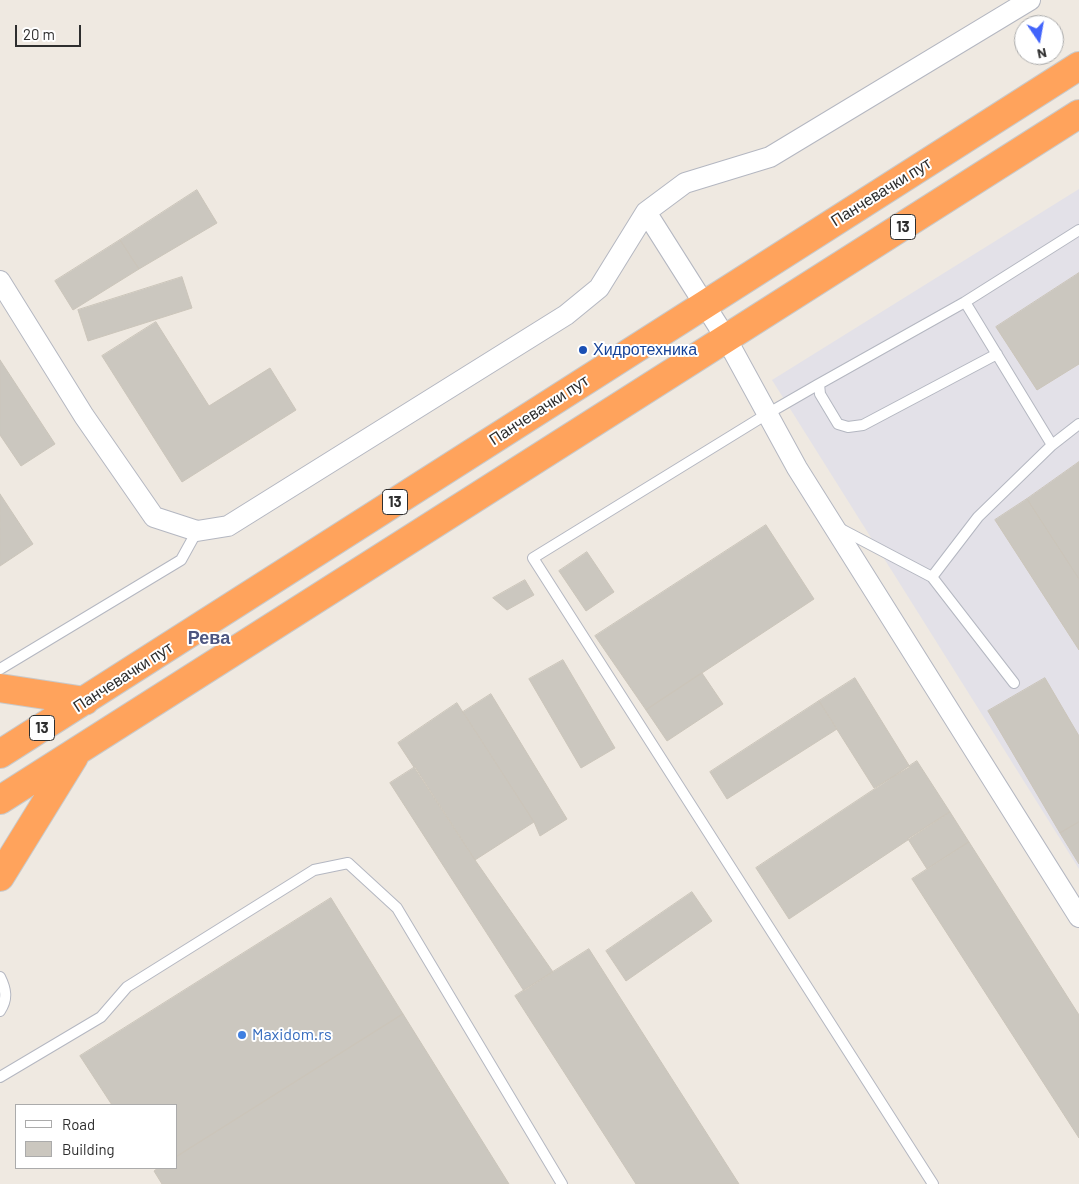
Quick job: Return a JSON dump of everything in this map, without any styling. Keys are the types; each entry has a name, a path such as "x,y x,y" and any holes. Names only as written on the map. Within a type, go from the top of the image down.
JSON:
{"highway":[{"name":"Панчевачки пут","path":"0,754 1079,66"},
{"name":"13","path":"0,800 727,340 1079,114"},
{"path":"0,688 85,701"},
{"path":"0,877 78,750"}],"street":[{"path":"0,281 84,416 154,517 197,531 228,526 566,315 599,288 646,212 685,183 770,157 1030,0"},
{"path":"646,212 727,340 797,468 1079,917"}],"lane":[{"path":"933,1184 533,558 767,414 965,302 1079,230"},
{"path":"965,302 1052,444"},
{"path":"819,384 820,394 838,424 848,427 863,425 997,354"},
{"path":"932,577 978,517 1052,444 1079,424"},
{"path":"832,524 932,577 1014,683"},
{"path":"0,669 181,560 197,531"},
{"path":"0,1077 101,1017 127,987 314,870 348,862 397,908 562,1184"},
{"path":"0,977 6,989 5,1002 0,1010"}],"shaded area":[{"path":"1079,189 1079,869 772,380"}],"building":[{"path":"197,190 217,223 139,269 120,240"},
{"path":"120,240 139,269 73,310 55,281"},
{"path":"1079,273 1079,364 1037,390 996,327"},
{"path":"182,277 192,308 88,341 78,310"},
{"path":"156,322 209,406 270,368 296,410 182,482 102,356"},
{"path":"0,360 55,444 21,466 0,435"},
{"path":"1079,462 1079,579 1027,499"},
{"path":"0,494 33,544 0,566"},
{"path":"1027,499 1079,579 1079,650 995,520"},
{"path":"766,525 814,599 646,710 595,636"},
{"path":"587,552 614,592 586,611 559,571"},
{"path":"525,580 534,595 507,610 493,598"},
{"path":"563,660 615,748 581,768 529,679"},
{"path":"702,673 723,704 667,741 646,710"},
{"path":"855,678 910,767 874,788 819,701"},
{"path":"1045,678 1079,736 1079,822 1060,833 988,711"},
{"path":"491,694 567,819 540,836 534,822 463,712"},
{"path":"819,701 837,729 727,799 710,772"},
{"path":"457,703 534,822 475,860 398,743"},
{"path":"917,761 950,812 789,919 756,868"},
{"path":"415,767 475,860 553,972 524,991 390,783"},
{"path":"950,812 969,842 927,869 908,839"},
{"path":"1079,822 1079,864 1060,833"},
{"path":"969,842 1079,1015 1079,1138 912,879"},
{"path":"692,892 712,921 626,981 606,951"},
{"name":"Maxidom.rs","path":"331,898 403,1014 178,1156 178,1104 111,1104 80,1056"},
{"path":"589,949 739,1184 636,1184 515,996"},
{"path":"403,1014 509,1184 162,1184 154,1171 157,1169 178,1169 178,1156"}],"place":[{"name":"Хидротехника","path":"583,350"},
{"name":"Maxidom.rs","path":"242,1035"}],"district":[{"name":"Рева","path":"209,638"}]}
